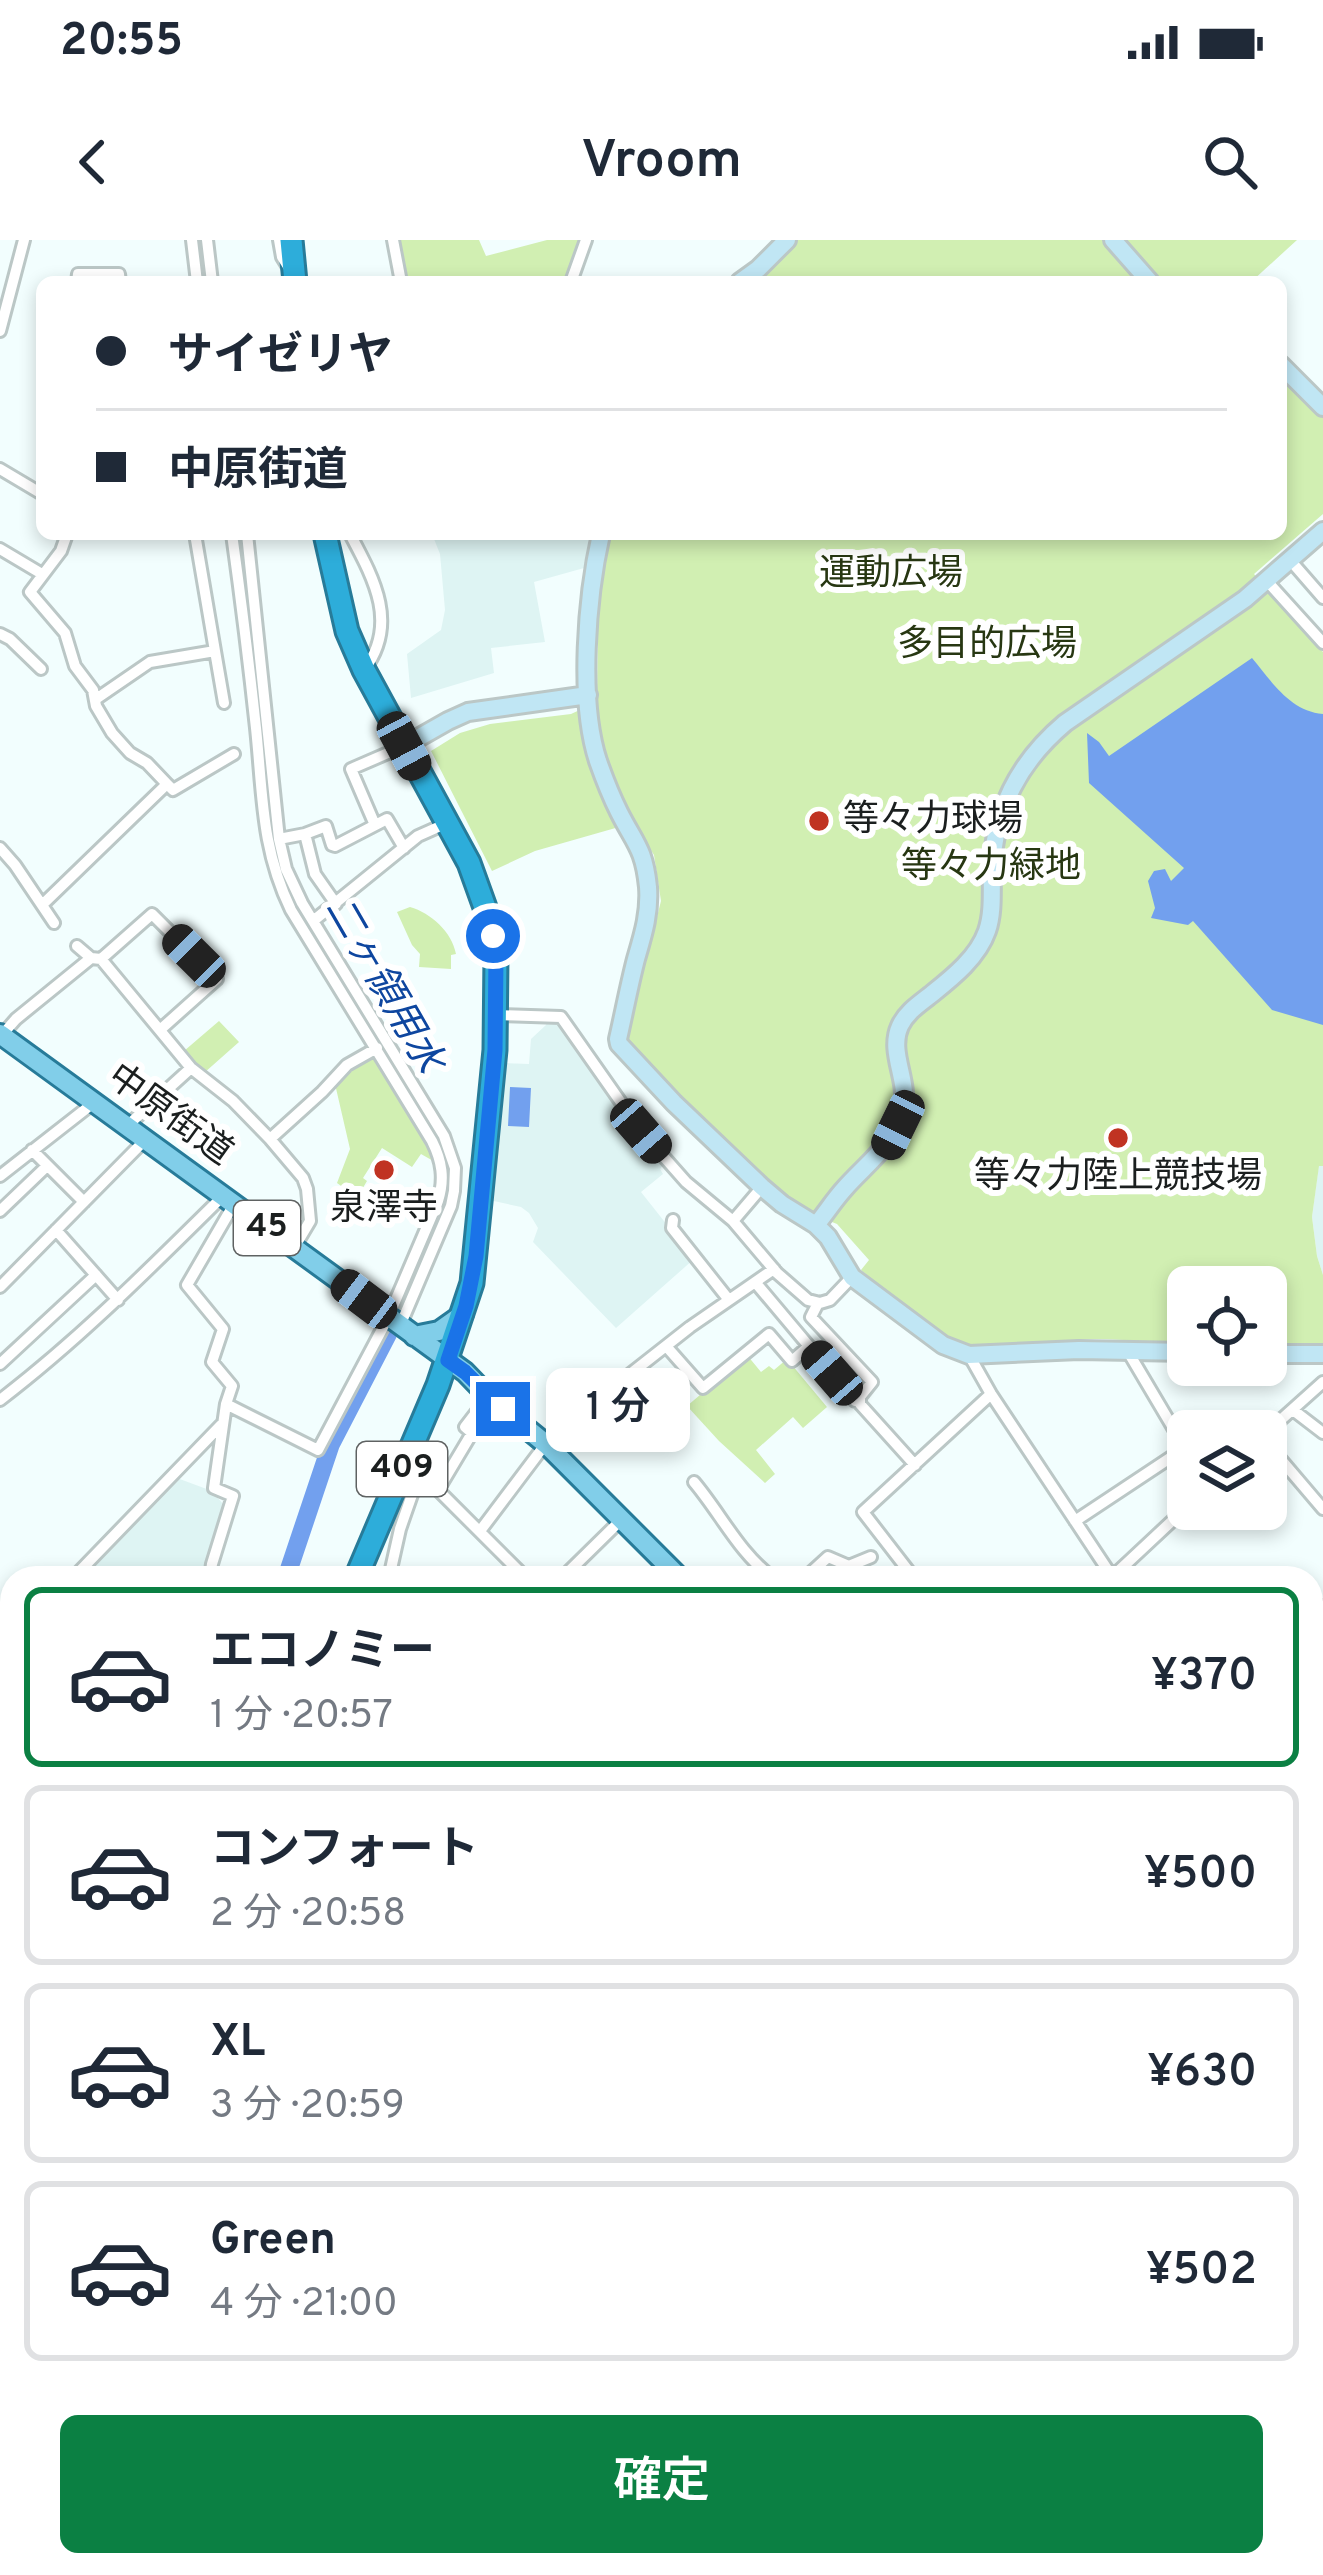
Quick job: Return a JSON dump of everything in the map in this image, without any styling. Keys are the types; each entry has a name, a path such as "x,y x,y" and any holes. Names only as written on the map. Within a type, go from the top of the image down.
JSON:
{"highway":[{"path":"291,240 295,276"},
{"name":"409","path":"326,540 342,612 364,670 469,863 496,956 496,1015 476,1256 464,1312 361,1566"}],"main road":[{"name":"中原街道","path":"2,1037 465,1372 547,1445 668,1566"},
{"path":"401,1327 439,1331 464,1312"}],"street":[{"path":"0,331 24,240"},
{"path":"192,240 196,276"},
{"path":"207,240 211,276"},
{"path":"279,240 281,257 293,276"},
{"path":"393,240 400,276"},
{"path":"573,276 586,240"},
{"path":"1113,240 1145,276"},
{"path":"746,276 777,243"},
{"path":"78,276 119,276"},
{"path":"1287,371 1323,406"},
{"path":"0,490 5,472 36,490"},
{"path":"816,1225 847,1185 887,1147 898,1125 905,1089 896,1049 901,1023 966,964 987,932 996,829 1023,767 1065,723 1245,599 1323,531"},
{"path":"66,540 30,592 64,633 75,666 93,690 96,706 112,733 173,790 234,754"},
{"path":"196,540 224,703"},
{"path":"233,540 268,854 276,879 441,1163 438,1201 401,1327"},
{"path":"226,1404 317,1450 401,1327 451,1206 456,1182 444,1136 289,878 279,839 248,540"},
{"path":"353,540 381,602 380,642 364,670"},
{"path":"600,540 593,570 588,695 598,760 643,855 647,883 647,919 617,1040 674,1103 762,1187 828,1237 852,1277 926,1335 969,1355 1167,1351"},
{"path":"0,549 42,574"},
{"path":"1290,560 1323,598"},
{"path":"1267,580 1323,643"},
{"path":"0,634 41,669"},
{"path":"96,699 150,662 215,651"},
{"path":"375,825 351,769 468,712 588,695"},
{"path":"42,905 167,784"},
{"path":"279,839 326,826 335,846 387,819 404,848"},
{"path":"313,922 418,836 446,824"},
{"path":"304,834 315,874 336,904"},
{"path":"0,848 54,923"},
{"path":"2,1037 16,1019 152,914 217,980 161,1029"},
{"path":"77,946 96,958 191,1068 233,1101 303,1178 310,1221 294,1248"},
{"path":"496,1015 560,1018 641,1131 686,1182 733,1221 808,1300 830,1300 852,1277"},
{"path":"270,1138 347,1064 387,1042"},
{"path":"127,1126 191,1068"},
{"path":"0,1175 92,1101"},
{"path":"0,1287 145,1140"},
{"path":"32,1150 83,1202"},
{"path":"0,1210 47,1166"},
{"path":"733,1221 762,1187"},
{"path":"0,1380 5,1396 229,1200"},
{"path":"212,1566 233,1496 214,1488 232,1386 212,1362 223,1329 187,1285 229,1200"},
{"path":"673,1220 672,1228 729,1300"},
{"path":"56,1230 118,1300"},
{"path":"479,1531 547,1445 666,1346 774,1269"},
{"path":"0,1364 96,1275"},
{"path":"754,1282 915,1465"},
{"path":"818,1303 811,1317 872,1382 859,1401"},
{"path":"666,1346 703,1388 769,1334 792,1361 808,1346"},
{"path":"1076,1521 1184,1448 1127,1350"},
{"path":"1287,1354 1323,1354"},
{"path":"969,1355 1104,1566"},
{"path":"1287,1416 1323,1383"},
{"path":"905,1566 863,1512 991,1394"},
{"path":"488,1397 466,1427 472,1433 438,1490 514,1566"},
{"path":"1293,1410 1323,1433"},
{"path":"85,1566 223,1423"},
{"path":"391,1566 423,1463 408,1457"},
{"path":"1287,1464 1323,1509"},
{"path":"694,1482 758,1566"},
{"path":"574,1566 621,1520"},
{"path":"1125,1566 1167,1526"},
{"path":"819,1566 828,1558 849,1566 872,1557"}],"shaded area":[{"path":"434,540 589,540 584,568 534,582 545,642 491,648 494,673 411,698 407,654 441,630 445,610"},
{"path":"547,1019 559,1022 664,1164 663,1174 641,1192 694,1259 616,1328 533,1242 538,1228 529,1213 489,1200 505,1063 529,1064 531,1039"},
{"path":"1319,1164 1323,1166 1323,1275 1312,1217"},
{"path":"177,1478 212,1491 223,1504 206,1566 92,1566"}],"green space":[{"path":"399,240 479,240 486,256 547,240 582,240 570,276 405,276"},
{"path":"795,240 1297,240 1258,276 759,276"},
{"name":"等々力緑地","path":"1287,379 1323,417 1323,514 1254,574 1323,652 1323,1166 1319,1166 1312,1217 1323,1275 1323,1346 1287,1346 1287,1266 1167,1266 1167,1344 1095,1339 982,1347 951,1339 897,1302 861,1270 869,1260 837,1224 779,1193 660,1079 626,1038 661,901 654,855 633,823 535,851 492,871 431,751 460,733 490,724 571,714 597,702 598,603 607,540 1287,540"},
{"path":"410,907 433,919 450,938 456,954 451,955 451,969 419,967 420,954 397,912"},
{"path":"219,1021 239,1042 204,1073 184,1051"},
{"path":"371,1055 435,1162 421,1154 412,1167 382,1148 363,1178 367,1181 361,1191 355,1187 351,1193 337,1183 350,1149 335,1084 348,1068"},
{"path":"747,1355 761,1372 769,1366 774,1370 787,1359 827,1407 803,1428 793,1417 756,1450 775,1474 765,1483 687,1406"}],"water":[{"path":"1252,658 1291,701 1323,714 1323,1025 1272,1010 1193,921 1188,925 1151,918 1155,908 1148,881 1154,871 1165,869 1171,881 1184,868 1089,783 1087,733 1109,756"},
{"path":"510,1087 531,1088 529,1127 508,1126"}],"waterway":[{"name":"二ヶ領用水","path":"199,240 204,276"},
{"name":"二ヶ領用水","path":"240,540 252,634"},
{"name":"二ヶ領用水","path":"264,745 273,842 282,878 440,1142 448,1167 446,1197 388,1334 331,1444 290,1566"}],"place":[{"name":"等々力球場","path":"819,821"},
{"name":"等々力陸上競技場","path":"1118,1138"},
{"name":"泉澤寺","path":"384,1170"}],"route":[{"path":"493,936 495,1050 476,1256 448,1360 503,1409"}],"park label":[{"name":"運動広場","path":"891,575"},
{"name":"多目的広場","path":"987,646"}]}
